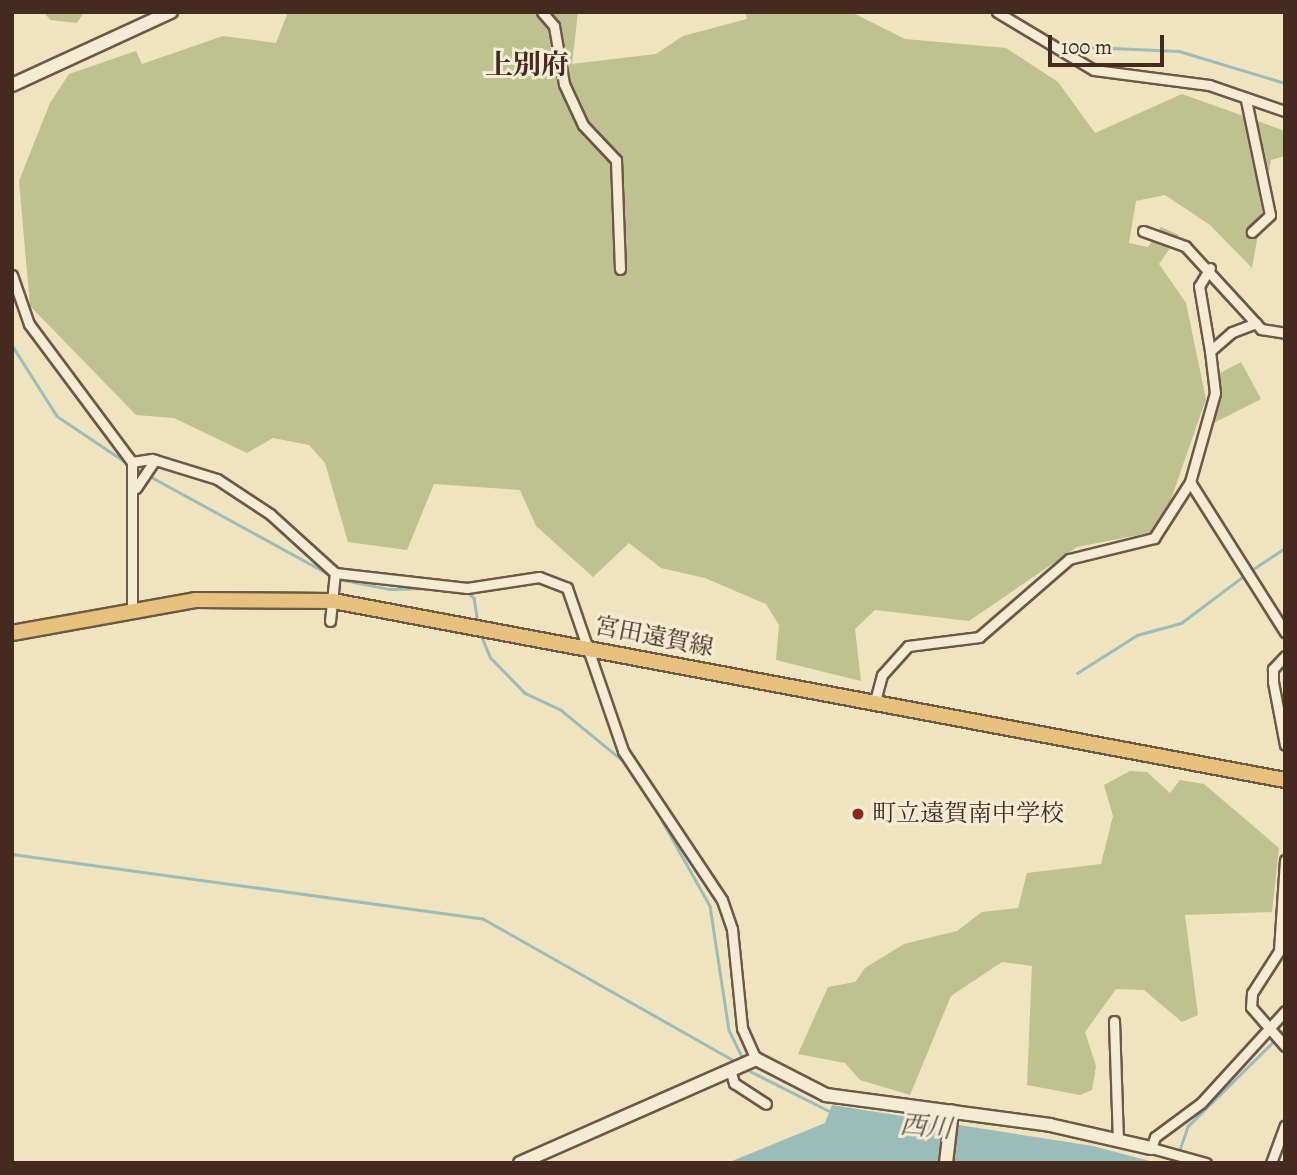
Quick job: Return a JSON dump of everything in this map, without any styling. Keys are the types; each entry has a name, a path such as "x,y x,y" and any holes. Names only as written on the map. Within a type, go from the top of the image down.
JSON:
{"main road":[{"name":"宮田遠賀線","path":"12,633 132,608 253,597 333,601 1285,780"}],"street":[{"path":"12,85 171,12"},
{"path":"542,12 554,26 564,84 583,125 616,160 620,270"},
{"path":"997,12 1094,70 1209,85 1246,100 1285,111"},
{"path":"1246,100 1270,215 1252,232"},
{"path":"1143,231 1185,246 1210,268 1256,323 1285,333"},
{"path":"875,701 881,675 908,646 979,637 1069,559 1154,538 1190,482 1215,393 1210,351 1202,330 1199,286 1210,268"},
{"path":"12,275 29,324 132,462 136,488 132,608"},
{"path":"1210,351 1232,332 1256,323"},
{"path":"132,462 155,460 237,491 335,573 467,588 524,576 556,581 575,598 587,647 623,751 722,901 732,929 742,1028 756,1059 827,1096 1118,1141 1206,1163"},
{"path":"136,488 155,460"},
{"path":"1190,482 1285,632"},
{"path":"330,621 335,573"},
{"path":"1285,656 1273,669 1285,745"},
{"path":"1284,1043 1267,1030 1251,1007 1252,993 1279,951 1285,860"},
{"path":"1151,1148 1285,1011"},
{"path":"1114,1021 1118,1141"},
{"path":"520,1163 756,1059"},
{"path":"730,1069 734,1083 766,1104"},
{"path":"946,1163 951,1117"},
{"path":"1271,1163 1284,1129"}],"green space":[{"path":"44,12 84,12 77,23 50,20"},
{"path":"288,12 578,12 572,64 656,54 683,36 747,19 745,12 851,12 905,39 1006,48 1058,82 1095,133 1182,94 1285,131 1285,156 1271,160 1252,268 1210,225 1165,195 1136,201 1129,243 1148,247 1161,227 1179,235 1159,264 1186,303 1206,399 1163,522 1154,532 1077,547 969,621 875,610 855,629 861,681 776,660 779,625 766,604 705,578 661,568 629,543 593,577 536,526 520,490 434,484 407,550 348,542 325,463 309,445 273,438 247,453 174,418 136,415 30,306 19,181 50,103 69,74 136,51 142,64 223,36 276,43"},
{"path":"1241,362 1261,399 1208,426 1218,374"},
{"path":"1130,771 1147,772 1170,793 1180,780 1204,784 1279,848 1272,912 1185,915 1198,1015 1182,1022 1144,990 1116,989 1085,1032 1096,1066 1092,1090 1080,1095 1027,1085 1032,966 1002,962 951,996 910,1095 860,1080 845,1063 798,1054 828,987 855,982 865,968 904,944 957,931 982,912 1018,908 1027,873 1101,864 1113,816 1104,785"}],"water":[{"name":"西川","path":"832,1105 1093,1146 1157,1163 727,1163 825,1123"}],"waterway":[{"path":"1036,30 1066,46 1179,51 1285,83"},
{"path":"12,345 57,416 130,465"},
{"path":"135,468 332,576"},
{"path":"1250,571 1285,548"},
{"path":"1077,673 1137,635 1181,623 1245,575"},
{"path":"338,579 390,589 432,588"},
{"path":"466,591 474,598 478,622"},
{"path":"481,635 491,658 525,693 561,710 627,764"},
{"path":"650,799 710,906 729,1030 744,1061"},
{"path":"12,854 482,918 738,1063"},
{"path":"1279,1035 1285,1029"},
{"path":"1175,1163 1188,1126 1275,1040"},
{"path":"746,1069 831,1112"}],"place":[{"name":"町立遠賀南中学校","path":"858,814"}],"district":[{"name":"上別府","path":"527,65"}]}
